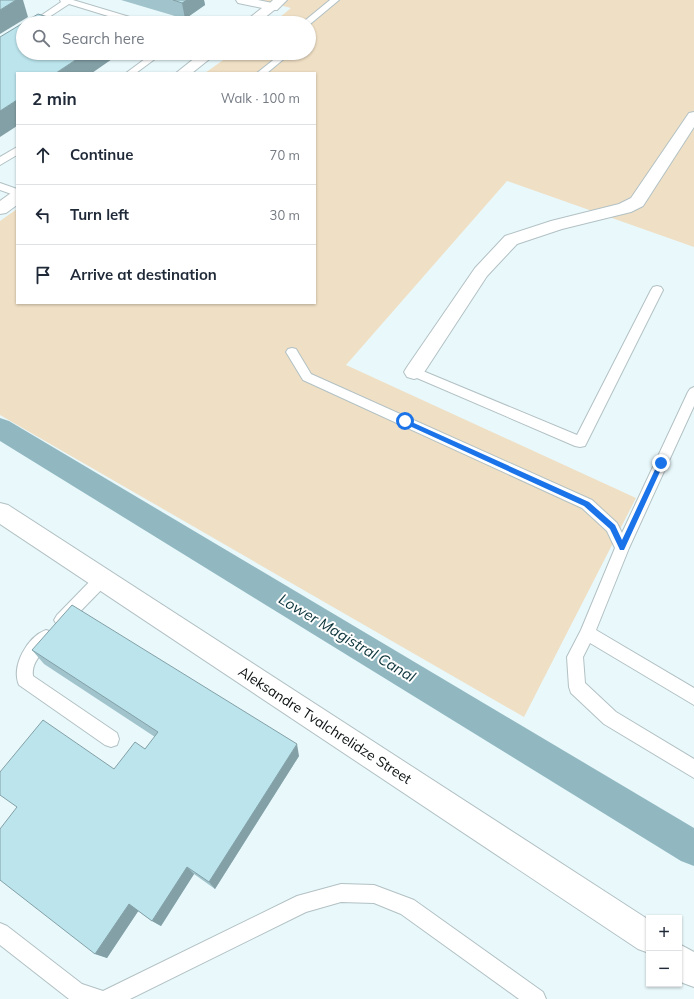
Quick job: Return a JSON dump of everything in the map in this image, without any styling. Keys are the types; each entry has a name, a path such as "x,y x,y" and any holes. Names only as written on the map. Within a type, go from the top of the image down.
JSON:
{"street":[{"path":"242,0 276,4"},
{"path":"260,16 276,4"},
{"path":"184,72 201,60"},
{"path":"414,372 481,272 511,240 557,225 625,208 637,202 694,116"},
{"path":"0,209 16,198"},
{"name":"Aleksandre Tvalchrelidze Street","path":"0,512 646,936"},
{"path":"682,962 694,972"}],"lane":[{"path":"315,16 335,0"},
{"path":"44,16 66,1 116,16"},
{"path":"131,72 149,60"},
{"path":"262,72 278,60"},
{"path":"0,162 16,151"},
{"path":"0,186 16,193"},
{"path":"414,372 580,442 657,290"},
{"path":"292,352 307,377 587,504 612,527 622,548"},
{"path":"694,392 622,548 587,633 575,657 577,687 610,718 694,769"},
{"path":"102,579 31,652 23,668 25,680 111,739"},
{"path":"587,633 694,698"},
{"path":"109,999 304,903 341,893 374,894 407,908 536,999"},
{"path":"0,933 76,992 97,999"}],"shaded area":[{"path":"260,0 694,0 694,247 507,181 346,365 636,498 524,717 0,415 0,221 16,210 16,304 316,304 316,72 206,72 223,60 316,60 316,16 281,16 291,8"}],"building":[{"path":"0,0 16,0 0,10"},
{"path":"173,0 187,0 182,3"},
{"path":"16,27 16,60 76,60 58,72 16,72 16,101 0,111 0,37"},
{"path":"72,605 297,744 209,882 187,867 152,921 129,904 95,954 0,880 0,829 17,807 0,795 0,772 43,720 114,769 135,742 145,749 158,732 32,650"}],"waterway":[{"name":"Lower Magistral Canal","path":"0,428 694,848"}],"route":[{"path":"405,421 587,504 612,527 622,548 661,463"}]}
